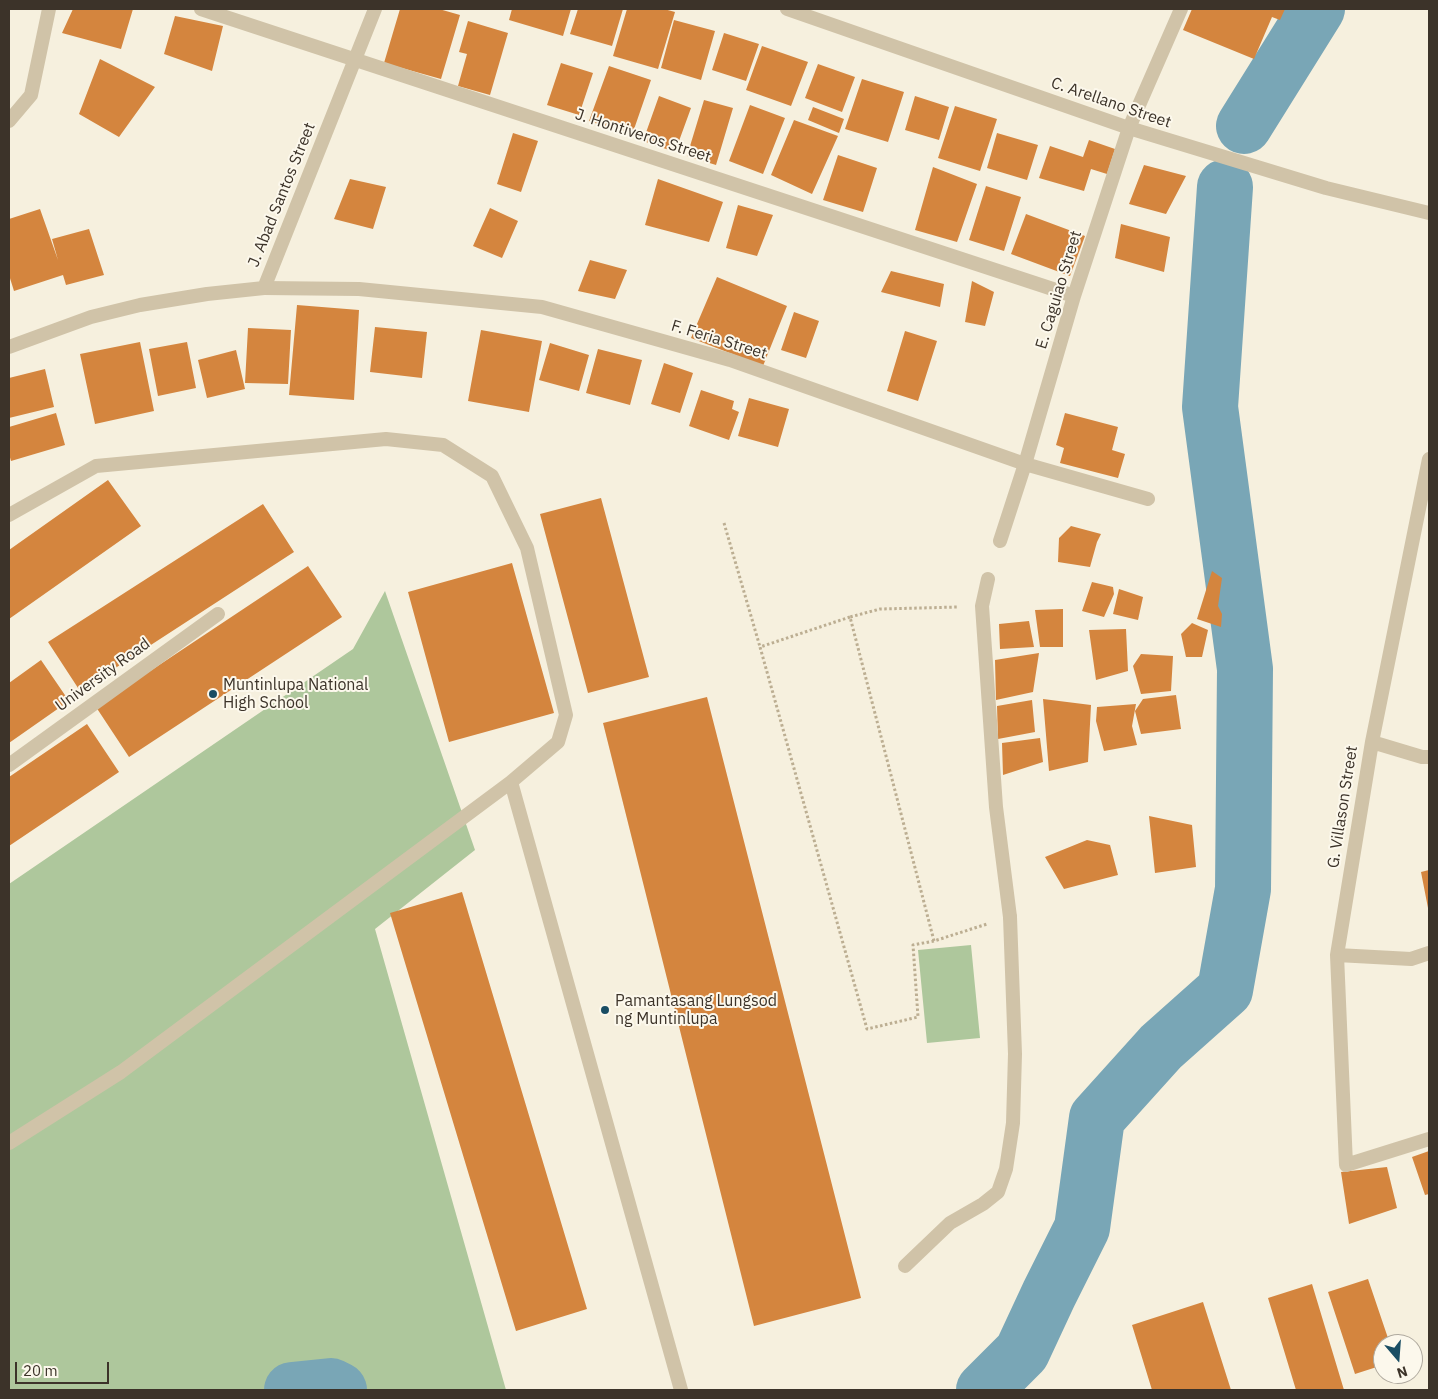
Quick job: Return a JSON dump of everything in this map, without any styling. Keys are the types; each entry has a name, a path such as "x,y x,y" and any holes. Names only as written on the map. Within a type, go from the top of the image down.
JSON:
{"street":[{"path":"9,121 31,95 49,9"},
{"name":"J. Hontiveros Street","path":"201,9 1074,296"},
{"name":"J. Abad Santos Street","path":"9,347 91,317 132,307 207,294 264,288 375,9"},
{"name":"C. Arellano Street","path":"787,9 1128,128 1326,188 1429,213"},
{"name":"E. Caguiao Street","path":"1000,541 1025,464 1074,296 1128,128 1181,9"},
{"name":"F. Feria Street","path":"264,288 359,289 542,308 730,360 1025,464 1148,499"},
{"path":"9,515 96,466 386,439 443,445 492,476 527,548 566,715 558,742 511,782 121,1072 9,1143"},
{"name":"G. Villason Street","path":"1429,466 1372,742 1337,955 1346,1165 1429,1139"},
{"path":"905,1266 950,1223 983,1204 998,1192 1006,1169 1013,1123 1015,1054 1010,917 996,807 982,606 988,579"},
{"name":"University Road","path":"9,765 218,614"},
{"path":"1372,742 1429,757"},
{"path":"511,782 681,1390"},
{"path":"1337,955 1411,959 1429,952"}],"path":[{"path":"724,523 867,1030 918,1017 913,944 934,941 1010,917"},
{"path":"760,647 880,609 982,606"},
{"path":"850,617 934,941"}],"green space":[{"path":"385,591 475,850 375,929 506,1390 339,1390 331,1386 292,1390 9,1390 9,884 353,649"},
{"path":"971,945 980,1038 927,1043 918,950"}],"building":[{"path":"73,9 133,9 121,49 62,33"},
{"path":"400,9 439,9 460,15 441,79 384,63"},
{"path":"512,9 571,9 563,36 509,20"},
{"path":"578,9 623,9 612,46 570,34"},
{"path":"627,9 664,9 675,12 658,69 613,56"},
{"path":"1192,9 1285,9 1280,20 1272,17 1254,59 1183,30"},
{"path":"175,16 223,26 212,71 164,54"},
{"path":"674,20 715,31 701,80 661,68"},
{"path":"468,21 508,33 490,95 458,86 467,54 459,52"},
{"path":"724,33 759,44 746,81 712,70"},
{"path":"762,46 808,62 791,106 746,90"},
{"path":"100,59 155,87 119,137 79,114"},
{"path":"561,63 593,73 579,115 547,105"},
{"path":"818,64 855,77 842,112 805,98"},
{"path":"609,66 651,80 632,135 589,121"},
{"path":"862,79 904,92 888,142 845,129"},
{"path":"659,96 691,108 675,152 643,141"},
{"path":"915,96 949,107 939,140 905,130"},
{"path":"704,100 733,108 716,165 687,156"},
{"path":"750,105 785,118 763,174 729,161"},
{"path":"955,106 997,119 980,171 938,158"},
{"path":"813,107 844,119 839,133 808,120"},
{"path":"794,120 838,136 812,194 771,175"},
{"path":"513,133 538,141 521,192 497,184"},
{"path":"997,133 1038,145 1027,180 987,168"},
{"path":"1089,140 1115,149 1107,174 1091,169 1084,191 1039,178 1050,146 1083,157"},
{"path":"838,155 877,168 863,212 823,200"},
{"path":"1144,165 1186,176 1166,214 1129,204"},
{"path":"933,167 977,184 957,242 915,230"},
{"path":"350,179 386,187 373,229 334,219"},
{"path":"658,179 723,202 709,242 645,225"},
{"path":"986,186 1021,197 1004,251 969,240"},
{"path":"738,205 773,215 757,256 726,248"},
{"path":"490,208 518,221 502,258 473,246"},
{"path":"40,209 58,260 52,239 89,229 104,275 66,285 63,275 14,291 9,275 9,219"},
{"path":"1026,214 1085,236 1070,276 1011,254"},
{"path":"1121,224 1170,237 1164,272 1115,258"},
{"path":"590,260 627,270 615,299 578,291"},
{"path":"891,271 944,284 940,307 881,292"},
{"path":"717,277 787,306 763,366 691,338"},
{"path":"972,281 994,292 985,326 965,322"},
{"path":"297,305 359,310 354,400 289,395"},
{"path":"794,312 819,321 806,358 781,350"},
{"path":"375,327 427,332 422,378 370,372"},
{"path":"248,328 291,330 288,384 245,383"},
{"path":"481,330 542,341 529,412 468,401"},
{"path":"905,331 937,341 918,401 887,391"},
{"path":"140,342 154,411 95,424 80,354"},
{"path":"187,342 196,388 158,396 149,349"},
{"path":"550,343 589,355 579,391 539,380"},
{"path":"598,349 642,360 630,405 586,393"},
{"path":"236,350 245,389 207,398 198,360"},
{"path":"664,363 693,373 680,413 651,404"},
{"path":"45,369 54,407 9,418 9,378"},
{"path":"701,390 734,401 732,409 739,412 729,440 689,426"},
{"path":"749,398 789,409 778,447 738,436"},
{"path":"56,413 65,445 11,461 9,454 9,427"},
{"path":"1065,413 1118,427 1112,450 1125,454 1118,478 1060,463 1064,448 1056,445"},
{"path":"108,480 141,526 9,619 9,550"},
{"path":"601,498 649,677 588,693 540,514"},
{"path":"263,504 294,552 80,691 48,642"},
{"path":"1071,526 1101,534 1090,567 1058,562 1059,538"},
{"path":"512,563 554,713 449,742 408,592"},
{"path":"308,566 342,617 129,757 96,707"},
{"path":"1212,571 1222,578 1218,606 1222,614 1221,627 1197,619"},
{"path":"1092,582 1113,587 1114,594 1104,617 1082,611"},
{"path":"1119,589 1143,597 1138,620 1113,614"},
{"path":"1063,609 1063,647 1040,647 1035,610"},
{"path":"1029,621 1034,647 1000,649 999,624"},
{"path":"1192,623 1208,630 1202,657 1186,657 1181,634"},
{"path":"1126,629 1128,671 1096,680 1089,630"},
{"path":"1039,653 1033,692 996,700 995,660"},
{"path":"1141,654 1173,656 1171,691 1141,694 1133,666"},
{"path":"41,660 69,701 9,743 9,683"},
{"path":"1176,695 1181,729 1141,734 1135,711 1143,699"},
{"path":"707,697 861,1298 754,1326 603,723"},
{"path":"1043,699 1091,705 1088,762 1049,771"},
{"path":"1032,700 1035,732 998,739 997,706"},
{"path":"1136,704 1132,726 1137,745 1104,751 1096,721 1097,707"},
{"path":"87,724 119,772 9,846 9,777"},
{"path":"1040,738 1043,762 1003,775 1002,743"},
{"path":"1149,816 1192,825 1196,867 1155,873"},
{"path":"1087,840 1110,845 1118,875 1064,889 1045,857"},
{"path":"1429,870 1429,908 1428,908 1421,872"},
{"path":"462,892 587,1309 516,1331 390,913"},
{"path":"1429,1151 1429,1194 1425,1195 1412,1157"},
{"path":"1387,1167 1397,1208 1349,1224 1341,1172"},
{"path":"1368,1279 1387,1334 1373,1334 1373,1368 1355,1374 1328,1292"},
{"path":"1312,1284 1344,1390 1296,1390 1268,1298"},
{"path":"1203,1302 1231,1390 1152,1390 1132,1325"}],"waterway":[{"path":"1244,126 1317,9"},
{"path":"984,1390 1022,1352 1082,1228 1097,1118 1161,1047 1225,990 1243,889 1245,669 1210,407 1225,187"},
{"path":"292,1390 331,1386 339,1390"}],"place":[{"name":"Muntinlupa National High School","path":"213,694"},
{"name":"Pamantasang Lungsod ng Muntinlupa","path":"605,1010"}]}
